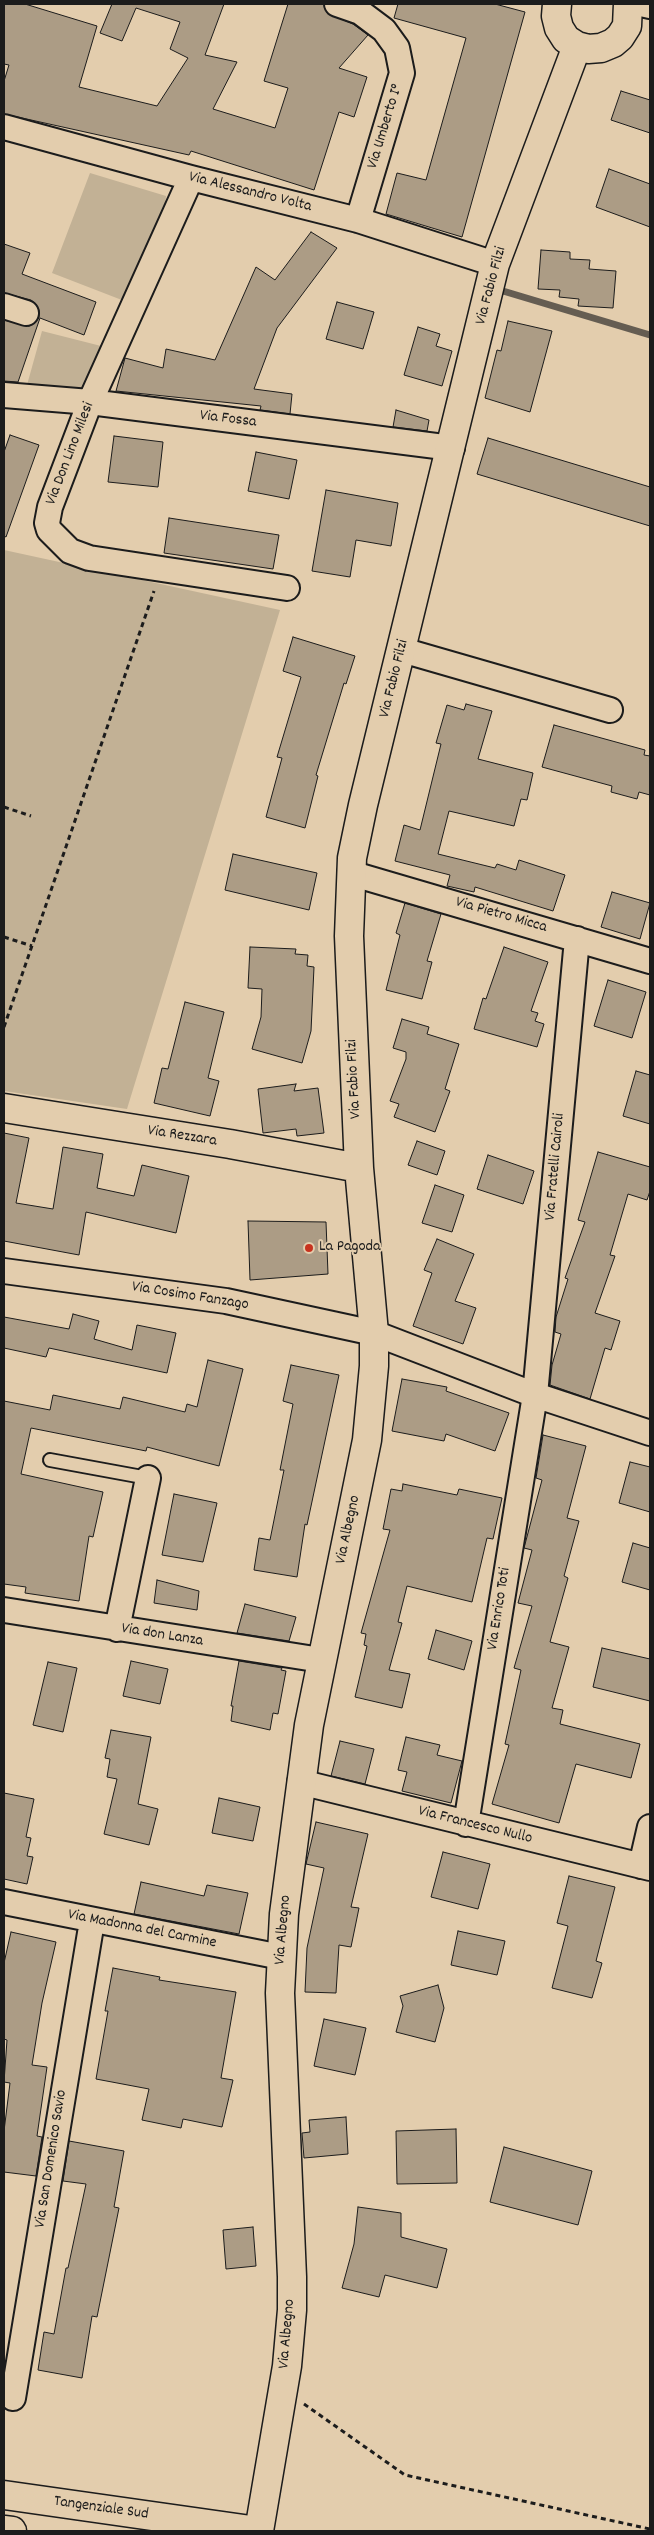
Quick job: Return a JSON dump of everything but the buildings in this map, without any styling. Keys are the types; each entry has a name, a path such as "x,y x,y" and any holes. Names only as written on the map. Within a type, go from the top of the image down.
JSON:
{"main road":[{"path":"556,4 559,28 566,39 577,46 588,49 601,48 613,43 627,26 628,4"},
{"name":"Via Fabio Filzi","path":"374,1333 359,1168 349,936 350,872 361,814 452,448 495,264 577,46"},
{"name":"Via Rezzara","path":"4,1108 230,1144 359,1168"},
{"name":"Via Albegno","path":"258,2531 268,2484 288,2354 292,2277 281,2041 281,1957 300,1782 321,1660 367,1440 374,1366 374,1333"},
{"name":"Tangenziale Sud","path":"4,2495 258,2531"},
{"path":"4,2530 12,2531"}],"street":[{"name":"Via Umberto I°","path":"338,4 360,12 384,30 397,48 402,73 358,220"},
{"path":"641,4 650,6"},
{"name":"Via Alessandro Volta","path":"4,127 191,178 358,220 495,264"},
{"name":"Via Don Lino Milesi","path":"191,178 90,402 50,507 47,523 49,530 63,546 79,555 286,588"},
{"name":"Via Fossa","path":"4,395 90,402 452,448"},
{"path":"402,650 610,710"},
{"name":"Via Pietro Micca","path":"350,872 650,961"},
{"name":"Via Fratelli Cairoli","path":"535,1395 577,938"},
{"name":"Via Cosimo Fanzago","path":"4,1271 226,1301 374,1333 535,1395 650,1433"},
{"name":"Via Enrico Toti","path":"466,1824 535,1395"},
{"path":"118,1629 148,1478"},
{"name":"Via don Lanza","path":"4,1610 321,1660"},
{"name":"Via Francesco Nullo","path":"300,1782 645,1867"},
{"path":"645,1867 650,1827"},
{"name":"Via Madonna del Carmine","path":"4,1902 281,1957"},
{"name":"Via San Domenico Savio","path":"13,2398 92,1921"}],"lane":[{"path":"50,1460 148,1478"}],"path":[{"path":"4,1027 161,569"},
{"path":"4,807 31,816"},
{"path":"4,937 32,946"},
{"path":"283,2389 405,2475 650,2529"}],"shaded area":[{"path":"90,173 166,196 164,218 127,302 52,273"},
{"path":"42,331 105,347 85,392 27,385"},
{"path":"4,550 280,610 127,1109 4,1091"}],"waterway":[{"path":"503,291 650,335"}],"place":[{"name":"La Pagoda","path":"309,1248"}]}
